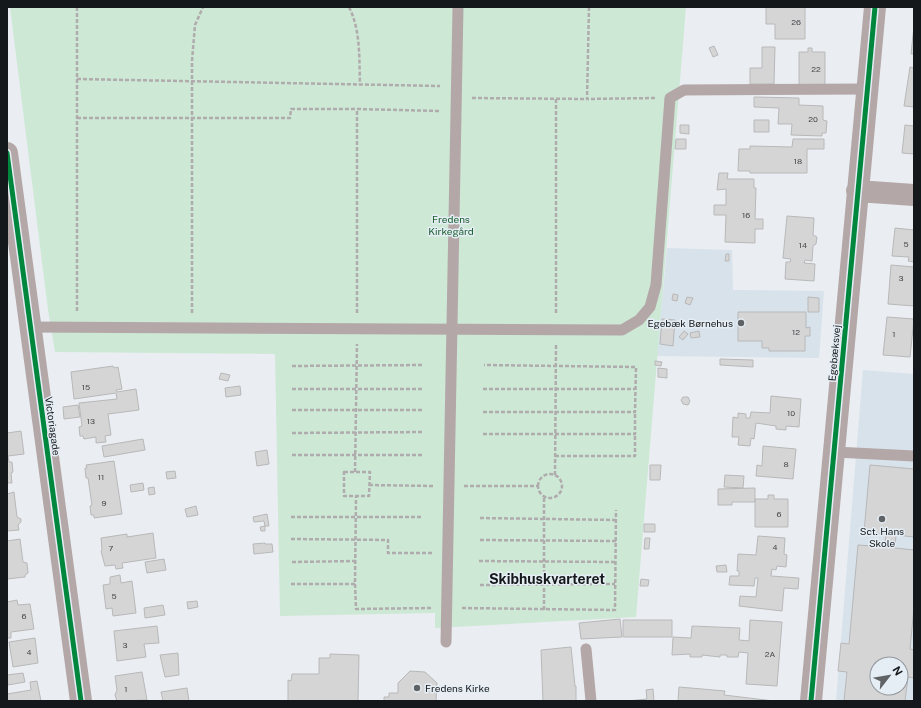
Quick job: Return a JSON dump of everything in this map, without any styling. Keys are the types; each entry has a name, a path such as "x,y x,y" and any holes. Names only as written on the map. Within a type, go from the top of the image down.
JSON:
{"street":[{"name":"Egebæksvej","path":"812,701 857,191 875,7"},
{"name":"Victoriagade","path":"7,153 81,701"},
{"path":"857,191 914,195"}],"lane":[{"path":"446,642 458,7"},
{"path":"30,327 622,330 639,320 650,307 656,285 670,98 684,90 867,89"},
{"path":"835,452 914,456"},
{"path":"586,649 591,701"}],"path":[{"path":"77,7 77,328"},
{"path":"192,328 193,42 195,25 203,7"},
{"path":"349,7 359,40 360,85"},
{"path":"587,99 589,7"},
{"path":"77,79 457,87"},
{"path":"457,98 670,98"},
{"path":"555,475 556,99"},
{"path":"77,118 290,118 291,109 456,111"},
{"path":"355,472 357,366 357,109"},
{"path":"292,366 424,365"},
{"path":"484,365 636,367 635,456 555,456"},
{"path":"292,389 424,389"},
{"path":"483,389 635,389"},
{"path":"292,410 423,410"},
{"path":"483,412 635,412"},
{"path":"292,433 423,432"},
{"path":"483,434 635,434"},
{"path":"292,455 423,455"},
{"path":"344,472 355,472 370,472 369,496 344,496 344,472"},
{"path":"544,496 552,498 561,492 561,480 555,475 547,474 540,479 538,486 544,496 544,610"},
{"path":"356,496 356,609 447,608 615,610 616,510"},
{"path":"291,516 422,517"},
{"path":"480,518 616,520"},
{"path":"291,539 388,540 388,553 448,553"},
{"path":"480,540 616,541"},
{"path":"292,562 356,561"},
{"path":"479,561 615,562"},
{"path":"291,584 356,584"},
{"path":"480,585 615,584"}],"shaded area":[{"name":"Egebæk Børnehus","path":"667,248 732,250 733,290 824,291 819,358 657,356"},
{"name":"Sct. Hans Skole","path":"863,370 914,374 914,701 836,701"}],"green space":[{"name":"Fredens Kirkegård","path":"10,7 686,7 636,617 435,628 435,613 280,616 275,354 55,352 48,310"}],"building":[{"path":"766,7 808,7 805,8 805,39 775,39 775,24 766,24"},
{"path":"914,26 914,54 911,54"},
{"path":"714,46 718,55 713,57 709,48"},
{"path":"762,47 775,47 774,84 750,84 750,68 762,68"},
{"path":"808,48 812,48 812,52 825,52 825,86 799,85 799,52 808,52"},
{"path":"910,67 914,68 914,107 904,106"},
{"path":"754,97 799,98 799,105 823,106 823,120 827,121 826,133 822,133 822,136 791,135 792,124 778,124 779,108 754,107"},
{"path":"754,120 769,120 769,132 754,132"},
{"path":"680,125 689,125 689,134 680,133"},
{"path":"905,125 914,126 914,154 902,153"},
{"path":"676,139 686,139 686,149 675,149"},
{"path":"793,139 824,139 824,149 807,149 807,173 750,173 750,171 738,171 739,149 750,149 750,146 792,147"},
{"path":"719,173 728,173 727,179 754,179 754,188 756,188 755,219 763,219 763,229 755,229 755,243 725,242 726,215 714,215 714,205 726,205 726,189 717,190"},
{"path":"787,216 814,218 813,235 817,237 816,244 813,246 812,261 805,260 804,263 815,264 814,281 785,279 786,262 790,262 791,259 783,258"},
{"path":"895,228 914,230 914,262 908,261 909,257 892,256"},
{"path":"726,254 729,254 729,261 725,261"},
{"path":"891,265 914,267 914,306 888,304"},
{"path":"673,294 678,295 677,301 672,300"},
{"path":"687,297 693,298 690,305 685,303"},
{"path":"808,297 819,298 819,312 808,312"},
{"path":"738,312 806,312 806,328 810,327 810,336 805,336 805,351 769,351 769,348 762,348 762,341 738,341"},
{"path":"887,317 914,319 910,357 883,355"},
{"path":"662,319 675,320 673,346 660,344"},
{"path":"684,331 688,334 683,340 679,337"},
{"path":"699,331 700,337 691,338 690,333"},
{"path":"720,359 753,360 753,367 720,365"},
{"path":"655,361 662,362 661,366 655,365"},
{"path":"113,366 114,368 118,367 122,389 116,390 117,392 136,389 139,410 108,414 111,435 105,436 106,442 96,443 96,437 84,439 83,436 80,436 79,427 82,426 79,403 117,399 116,393 74,399 71,372"},
{"path":"658,368 667,369 667,378 658,377"},
{"path":"221,373 230,375 228,381 219,379"},
{"path":"240,386 241,395 226,397 225,388"},
{"path":"771,396 801,399 799,427 786,426 786,430 776,429 776,426 756,423 754,439 751,438 750,446 738,445 739,437 732,437 733,417 738,418 738,413 746,414 746,418 750,418 751,412 770,413"},
{"path":"683,397 688,397 690,401 688,405 683,404 681,400"},
{"path":"78,405 80,417 64,419 63,407"},
{"path":"21,431 24,454 8,456 9,462 12,462 13,472 11,473 12,483 7,483 7,433"},
{"path":"143,439 145,450 104,457 102,446"},
{"path":"763,446 796,449 793,479 756,476 757,465 762,466"},
{"path":"267,450 269,464 257,466 255,452"},
{"path":"114,461 122,514 94,518 94,515 91,515 90,506 92,505 88,478 86,478 86,465"},
{"path":"650,465 661,465 660,480 650,480"},
{"path":"870,465 914,469 914,537 896,535 895,548 914,550 914,608 910,649 914,650 914,678 909,677 909,656 869,656 869,696 906,696 905,701 844,701 847,672 838,671 841,643 849,644 858,545 884,547 886,534 864,532"},
{"path":"175,471 176,478 167,479 166,472"},
{"path":"725,475 744,476 743,488 724,487"},
{"path":"143,483 144,490 131,492 130,485"},
{"path":"154,487 155,494 149,495 148,488"},
{"path":"755,488 755,502 732,502 732,505 718,505 718,489"},
{"path":"14,492 17,517 21,519 21,522 18,525 19,530 7,531 7,494"},
{"path":"768,495 774,495 774,499 788,499 788,527 755,527 755,499 768,499"},
{"path":"196,506 198,515 187,517 185,509"},
{"path":"267,514 269,526 265,526 264,521 254,522 253,517"},
{"path":"644,524 655,524 655,532 644,532"},
{"path":"265,526 265,531 261,531 260,527"},
{"path":"153,533 156,558 122,563 123,568 116,569 115,565 105,566 101,551 101,538 127,534 127,537"},
{"path":"758,536 785,538 784,554 787,555 786,567 777,566 776,570 772,569 771,576 799,578 798,589 784,588 782,611 739,606 740,596 756,597 758,578 755,578 754,586 729,585 730,576 739,576 739,571 737,571 738,554 756,555"},
{"path":"645,538 650,538 649,549 644,549"},
{"path":"20,539 23,562 27,563 28,573 25,577 7,579 7,541"},
{"path":"253,544 272,544 273,552 254,554"},
{"path":"164,559 166,570 147,573 145,562"},
{"path":"726,565 727,572 717,572 716,566"},
{"path":"120,575 121,583 132,581 136,613 113,616 112,608 106,609 103,585 110,584 110,577"},
{"path":"641,579 649,580 648,586 640,586"},
{"path":"17,600 18,605 30,604 34,629 11,632 11,638 7,638 7,602"},
{"path":"197,601 198,607 188,609 187,602"},
{"path":"163,605 165,615 145,618 144,608"},
{"path":"620,619 622,637 581,639 579,623"},
{"path":"623,620 672,620 672,637 623,637"},
{"path":"750,620 782,622 777,686 746,684 748,653 739,652 738,657 727,657 727,655 720,655 720,657 702,655 702,657 690,657 690,654 672,655 673,637 691,638 692,626 740,628 739,640 749,641"},
{"path":"157,626 159,643 144,644 146,657 117,661 114,631"},
{"path":"35,638 38,663 13,667 9,642"},
{"path":"571,647 576,686 576,701 543,701 541,650"},
{"path":"178,653 179,675 165,677 160,655"},
{"path":"330,654 359,655 358,701 288,701 288,680 291,681 292,674 319,674 319,658 330,658"},
{"name":"Fredens Kirke","path":"410,671 425,672 437,683 436,701 384,701 384,697 389,697 389,693 398,693 398,683"},
{"path":"142,672 147,700 117,701 115,695 117,690 115,676"},
{"path":"23,673 25,682 8,685 7,675"},
{"path":"37,681 41,701 7,701 7,694 31,690 30,682"},
{"path":"679,687 725,691 724,695 774,701 678,701"},
{"path":"187,688 189,701 163,701 161,692"},
{"path":"653,689 654,701 627,701 647,699 646,690"}],"cycle path":[{"path":"811,701 875,7"},
{"path":"7,153 81,701"}],"place":[{"name":"Egebæk Børnehus","path":"741,323"},
{"name":"Sct. Hans Skole","path":"882,519"},
{"name":"Fredens Kirke","path":"417,688"}],"district":[{"name":"Skibhuskvarteret","path":"547,579"}]}
